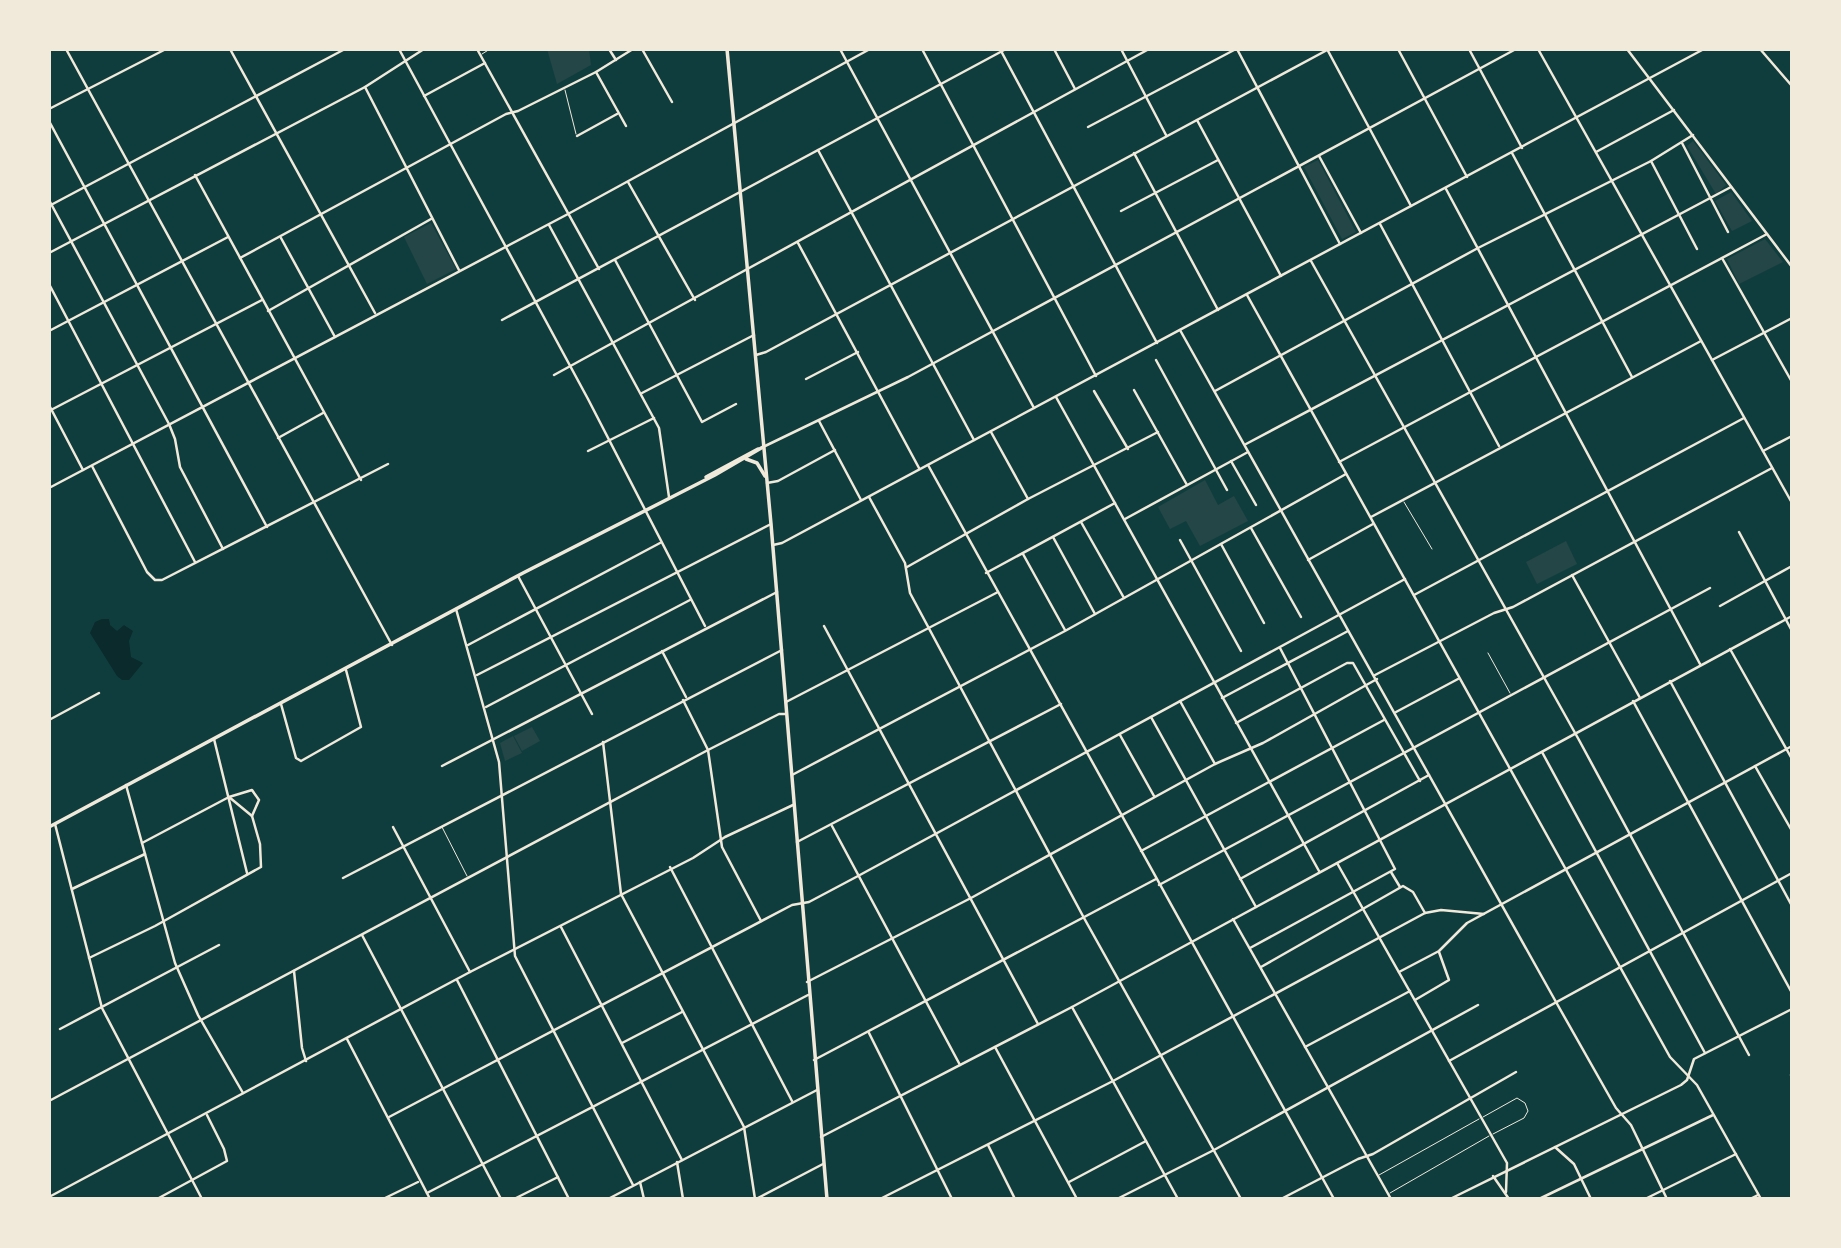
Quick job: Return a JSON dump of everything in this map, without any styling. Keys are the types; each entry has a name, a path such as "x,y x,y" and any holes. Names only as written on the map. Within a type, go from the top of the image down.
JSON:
{"main road":[{"path":"727,49 773,545 808,995 827,1199"},
{"path":"697,482 744,460 763,447"},
{"path":"49,827 697,482 746,453 763,447"},
{"path":"744,460 757,463 767,481"}],"street":[{"path":"65,49 392,645"},
{"path":"49,109 166,49"},
{"path":"230,49 375,315"},
{"path":"50,205 345,49"},
{"path":"399,49 705,626"},
{"path":"49,253 365,87 424,49"},
{"path":"477,49 599,269"},
{"path":"609,49 616,60"},
{"path":"240,258 512,112 596,72 633,49"},
{"path":"642,49 673,102"},
{"path":"840,49 1034,408"},
{"path":"49,488 628,182 870,49"},
{"path":"922,49 1096,376"},
{"path":"1054,49 1076,90"},
{"path":"1121,49 1166,135"},
{"path":"554,375 974,148 1149,49"},
{"path":"1088,127 1237,49 1340,244"},
{"path":"756,355 1328,49 1412,206"},
{"path":"1398,49 1467,177"},
{"path":"1469,49 1522,148"},
{"path":"763,447 880,392 1516,49"},
{"path":"1538,49 1792,503"},
{"path":"1627,49 1792,267"},
{"path":"773,545 782,543 991,432 1704,49"},
{"path":"1760,49 1792,86"},
{"path":"502,320 1003,50 1034,114 1157,343"},
{"path":"424,96 485,63"},
{"path":"596,72 626,127"},
{"path":"365,87 459,271"},
{"path":"1597,152 1674,110"},
{"path":"577,135 618,113"},
{"path":"1197,120 1281,276"},
{"path":"49,121 267,527"},
{"path":"1215,391 1478,248 1651,160 1693,135"},
{"path":"1682,143 1728,232"},
{"path":"818,150 974,440"},
{"path":"1134,153 1218,310"},
{"path":"1512,153 1632,377"},
{"path":"1319,156 1361,233"},
{"path":"1121,211 1218,160"},
{"path":"1651,160 1697,249"},
{"path":"195,176 360,480"},
{"path":"628,182 695,300"},
{"path":"1245,445 1731,187"},
{"path":"1446,189 1701,665"},
{"path":"49,200 169,424 176,441 180,467 223,549"},
{"path":"268,311 431,219"},
{"path":"549,224 660,431 669,497"},
{"path":"1380,224 1499,447"},
{"path":"1339,461 1767,234"},
{"path":"49,331 228,237"},
{"path":"280,237 335,337"},
{"path":"797,242 919,468"},
{"path":"1722,258 1792,382"},
{"path":"615,260 702,422 736,404"},
{"path":"1310,260 1630,834 1749,1055"},
{"path":"49,285 195,562"},
{"path":"1247,295 1670,1057 1689,1074 1760,1197 1750,1199"},
{"path":"50,411 262,300"},
{"path":"1712,360 1792,318"},
{"path":"1180,330 1556,1002 1642,1149 1667,1199"},
{"path":"642,394 754,335"},
{"path":"1370,518 1701,341"},
{"path":"806,379 858,352"},
{"path":"1156,360 1227,490"},
{"path":"1134,390 1188,485"},
{"path":"1094,391 1128,449"},
{"path":"1056,397 1319,872"},
{"path":"49,405 83,470"},
{"path":"278,438 323,413"},
{"path":"588,451 654,418"},
{"path":"1413,595 1744,418"},
{"path":"819,421 861,500"},
{"path":"991,432 1028,499"},
{"path":"907,567 1028,499 1158,432"},
{"path":"1763,451 1792,436"},
{"path":"767,481 778,481 835,450"},
{"path":"1125,519 1248,452"},
{"path":"1231,461 1256,505"},
{"path":"92,465 151,578 162,580 388,464"},
{"path":"928,465 1334,1199"},
{"path":"807,982 971,898 1215,764 1367,687 1376,677 1438,642 1572,575 1772,468"},
{"path":"792,775 1065,631 1346,474"},
{"path":"869,496 907,567 908,590 1084,918 1241,1199"},
{"path":"986,573 1115,503"},
{"path":"1081,522 1124,598"},
{"path":"477,675 771,524"},
{"path":"1308,560 1373,524"},
{"path":"1251,528 1301,617"},
{"path":"1739,532 1792,631"},
{"path":"1053,537 1095,614"},
{"path":"1180,540 1241,651"},
{"path":"468,645 661,543"},
{"path":"1221,544 1264,623"},
{"path":"1023,554 1065,631"},
{"path":"1720,606 1792,566"},
{"path":"1572,575 1640,698"},
{"path":"518,576 592,715"},
{"path":"389,1117 761,922 937,835 1405,579"},
{"path":"1159,885 1710,588"},
{"path":"442,766 581,695 705,626 777,592"},
{"path":"786,702 998,592"},
{"path":"486,707 691,599"},
{"path":"456,609 495,740 514,950 553,1031 634,1185"},
{"path":"821,1137 1072,1007 1792,616"},
{"path":"824,626 1038,1024"},
{"path":"1222,698 1349,630"},
{"path":"1250,948 1391,872 1395,867 1313,716 1279,646"},
{"path":"1731,649 1792,759"},
{"path":"343,878 602,741 782,650"},
{"path":"662,651 708,750 720,841 761,922"},
{"path":"1236,723 1350,662 1420,781"},
{"path":"281,704 297,761 361,727 346,670"},
{"path":"1396,712 1458,679"},
{"path":"1670,681 1792,906"},
{"path":"49,720 99,693"},
{"path":"1180,701 1215,764"},
{"path":"1633,701 1792,993"},
{"path":"797,842 1061,704"},
{"path":"49,1101 708,750 779,714 787,714"},
{"path":"1151,717 1255,907"},
{"path":"1141,850 1269,784 1384,720"},
{"path":"1120,735 1154,797"},
{"path":"214,738 247,873"},
{"path":"602,741 621,894 744,1127 756,1199 823,1164"},
{"path":"1399,972 1439,951 1461,928 1484,914 1792,746"},
{"path":"1542,751 1705,1053"},
{"path":"1755,766 1792,831"},
{"path":"1240,879 1429,775"},
{"path":"126,785 177,968 202,1021 243,1093"},
{"path":"89,958 247,873 256,871 262,863 252,816 259,800 254,791 229,797 142,844"},
{"path":"229,797 252,816"},
{"path":"49,1197 470,972 793,805"},
{"path":"55,824 102,1008 202,1199"},
{"path":"832,825 960,1065"},
{"path":"393,827 470,972"},
{"path":"72,889 145,854"},
{"path":"1337,863 1508,1168 1506,1192"},
{"path":"670,867 792,1101"},
{"path":"1391,872 1401,887 1411,890 1425,913"},
{"path":"1449,1061 1792,873"},
{"path":"814,1060 1156,880"},
{"path":"1261,967 1401,887"},
{"path":"880,1199 1113,1081 1425,913 1441,910 1484,914"},
{"path":"1233,919 1391,1199"},
{"path":"560,926 682,1160"},
{"path":"362,935 501,1199"},
{"path":"60,1028 219,945"},
{"path":"1415,1000 1449,980 1439,951"},
{"path":"294,971 302,1048 306,1061"},
{"path":"457,980 569,1199"},
{"path":"1305,1047 1410,991"},
{"path":"427,1194 808,995"},
{"path":"1117,1199 1214,1150 1478,1005"},
{"path":"1072,1007 1178,1199"},
{"path":"1450,1199 1508,1168 1681,1085 1689,1074 1691,1063 1705,1053 1792,1009"},
{"path":"622,1044 682,1012"},
{"path":"869,1033 952,1199"},
{"path":"347,1039 430,1199"},
{"path":"995,1047 1077,1199"},
{"path":"1281,1199 1367,1156 1516,1072"},
{"path":"608,1199 817,1090"},
{"path":"158,1199 225,1163 225,1149 206,1114"},
{"path":"1539,1199 1714,1114"},
{"path":"1069,1182 1146,1141"},
{"path":"988,1145 1015,1199"},
{"path":"1555,1147 1570,1160 1591,1199"},
{"path":"1644,1199 1736,1154"},
{"path":"677,1162 683,1199"},
{"path":"1493,1176 1509,1199"},
{"path":"514,1199 558,1177"},
{"path":"383,1199 419,1182"},
{"path":"640,1182 644,1199"}],"lane":[{"path":"480,55 490,49"},
{"path":"564,88 577,135"},
{"path":"1403,500 1432,549"},
{"path":"1488,653 1511,695"},
{"path":"442,827 468,878"},
{"path":"1378,1176 1517,1098 1528,1108 1524,1118 1388,1194"}],"shaded area":[{"path":"547,49 589,49 591,65 557,84"},
{"path":"1693,141 1726,185 1716,194 1687,146"},
{"path":"1318,160 1356,232 1342,239 1304,167"},
{"path":"1731,192 1752,221 1732,231 1715,201"},
{"path":"431,223 456,269 427,284 404,237"},
{"path":"1765,239 1783,262 1739,284 1727,259"},
{"path":"1205,480 1218,505 1234,496 1248,521 1200,546 1186,521 1170,529 1158,507"},
{"path":"1566,541 1577,564 1537,584 1526,562"},
{"path":"109,619 110,625 117,631 124,625 133,631 129,641 131,657 143,663 129,680 122,680 117,676 90,633 95,622"},
{"path":"532,727 540,741 522,751 514,736"},
{"path":"513,736 522,753 505,761 500,743"}]}
